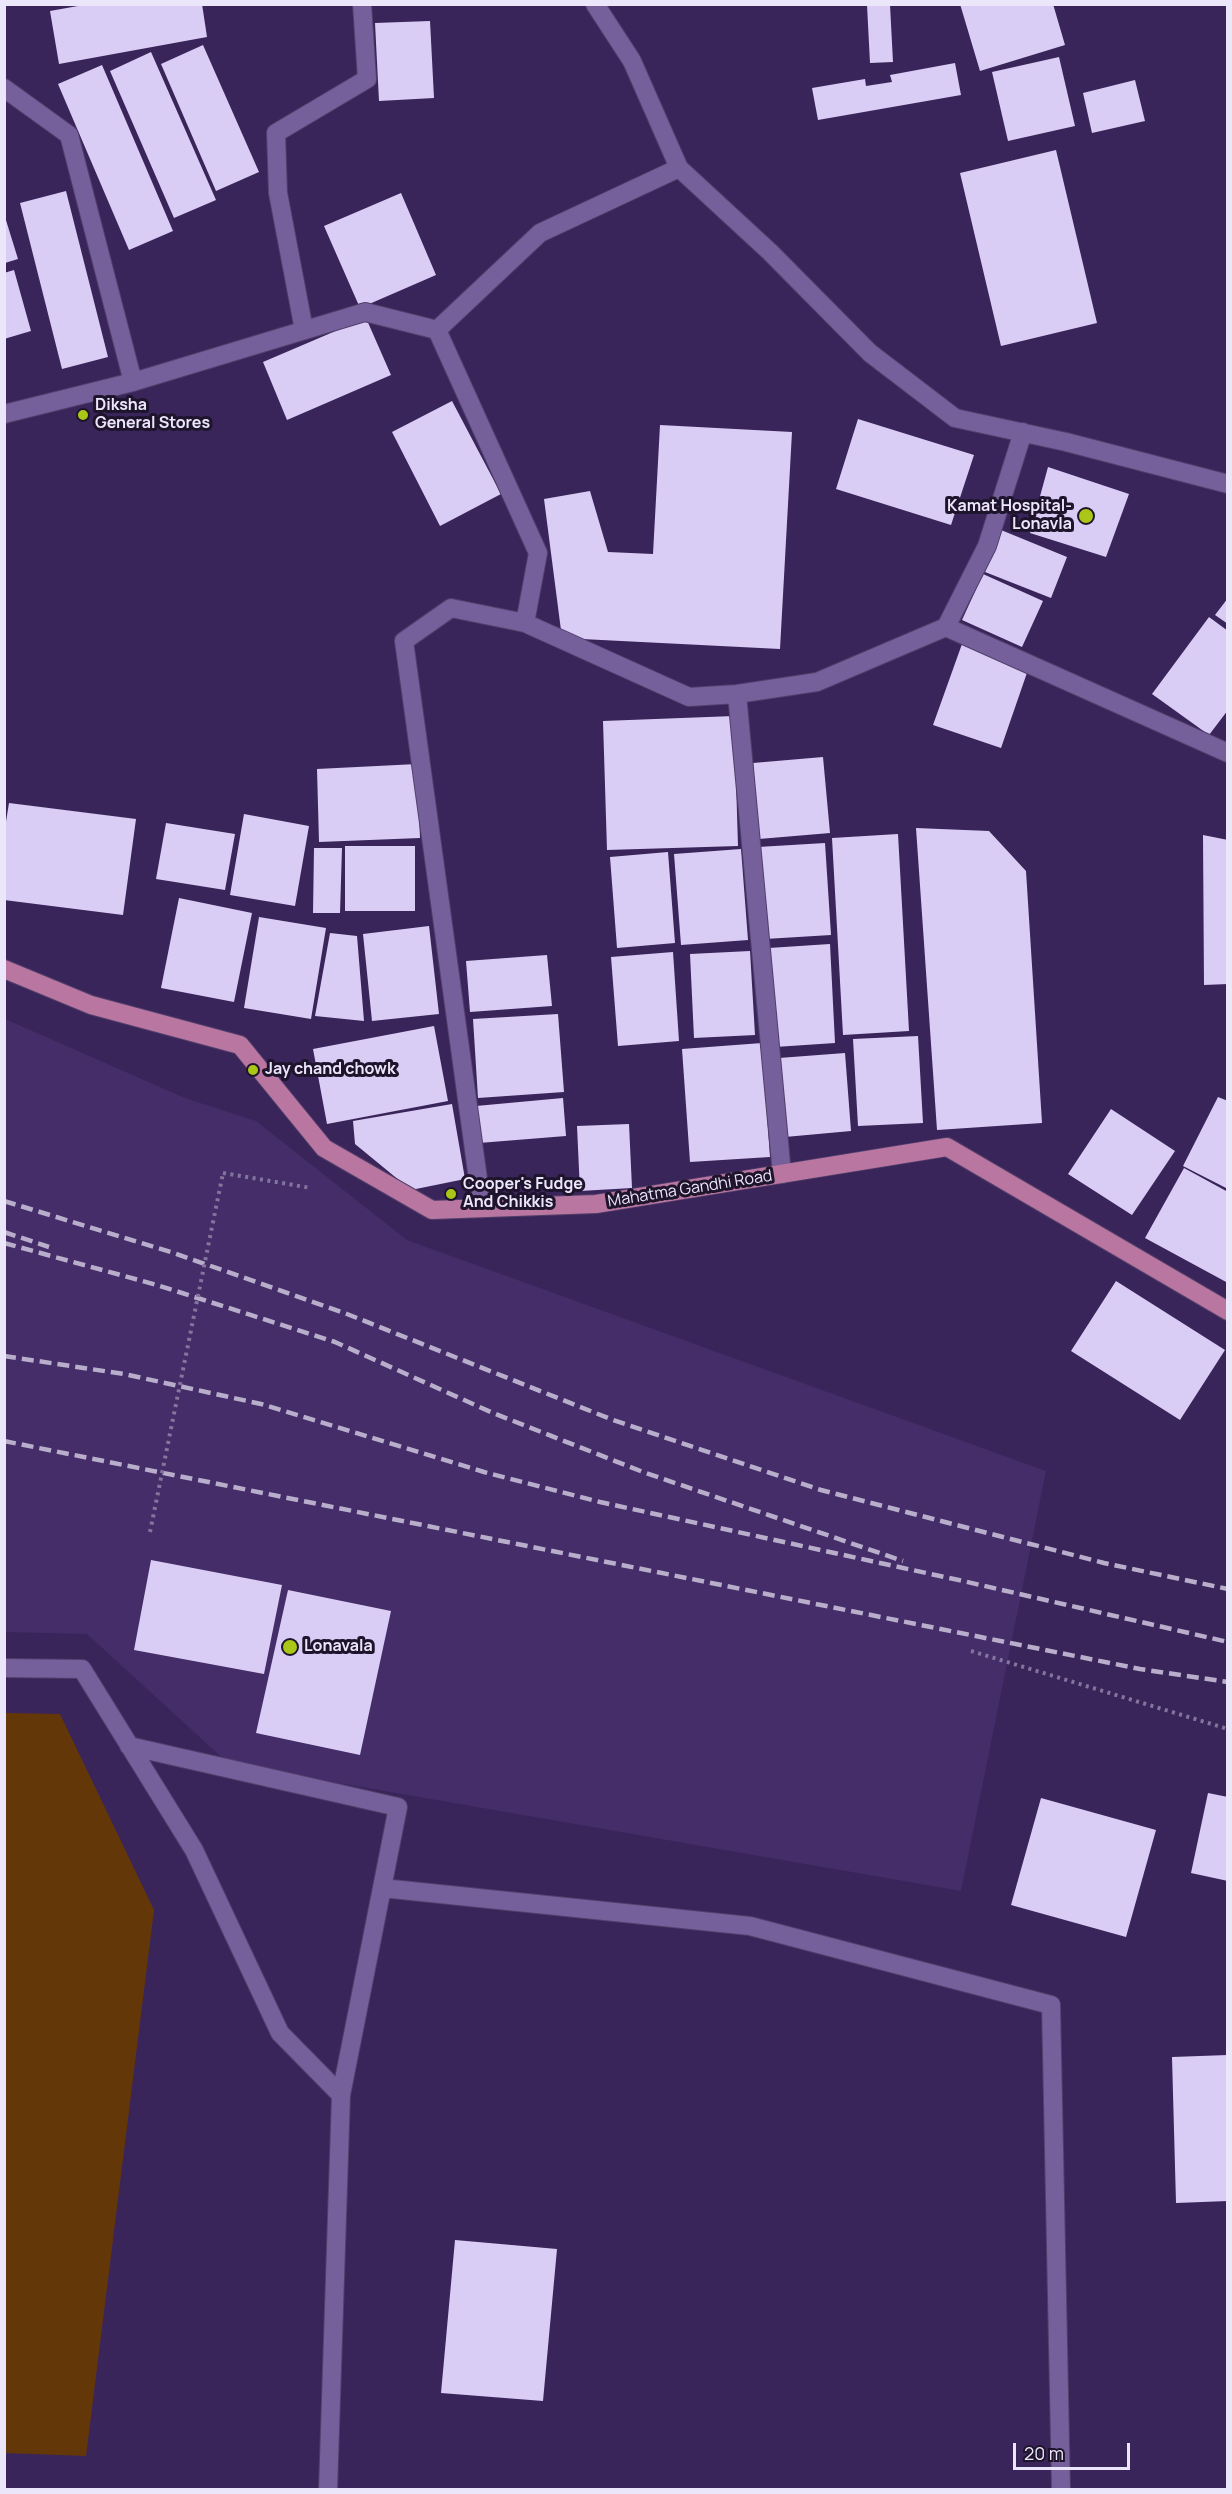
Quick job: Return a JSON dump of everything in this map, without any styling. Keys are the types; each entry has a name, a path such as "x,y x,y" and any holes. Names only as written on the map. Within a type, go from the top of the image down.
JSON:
{"main road":[{"name":"Mahatma Gandhi Road","path":"4,969 91,1005 240,1046 324,1148 432,1210 596,1204 947,1147 1227,1311"}],"street":[{"path":"304,330 278,193 276,133 367,79 362,4"},
{"path":"595,4 632,61 679,168 770,252 870,353 955,418 1023,432 1227,484"},
{"path":"4,88 69,135 133,381"},
{"path":"437,330 540,233 679,168"},
{"path":"4,414 133,381 365,312 437,330"},
{"path":"437,330 538,553 525,623"},
{"path":"482,1208 404,641 451,608 525,623 689,697 737,694 817,682 946,627 987,546 1023,432"},
{"path":"946,627 1227,753"},
{"path":"737,694 782,1174"},
{"path":"4,1668 82,1669 194,1850 280,2034 341,2095"},
{"path":"129,1746 398,1807 341,2095 328,2490"},
{"path":"382,1888 750,1926 1051,2005 1061,2490"}],"path":[{"path":"150,1532 223,1173 311,1188"},
{"path":"971,1651 1227,1729"}],"shaded area":[{"path":"5,1019 185,1098 256,1121 407,1240 1046,1471 961,1891 229,1764 87,1634 5,1632"},
{"path":"5,1713 60,1714 154,1910 86,2456 5,2453"}],"building":[{"path":"89,4 202,4 207,37 59,64 50,11"},
{"path":"960,4 1053,4 1065,45 980,71"},
{"path":"867,5 890,5 893,62 870,63"},
{"path":"430,21 434,98 379,101 375,23"},
{"path":"203,45 259,172 216,191 161,64"},
{"path":"151,52 216,200 174,218 110,71"},
{"path":"1059,57 1075,126 1008,141 992,72"},
{"path":"955,63 961,95 818,120 812,88 865,79 866,86 892,82 890,75"},
{"path":"102,65 173,231 129,250 58,84"},
{"path":"1135,80 1145,121 1092,133 1083,93"},
{"path":"1056,150 1097,323 1001,346 960,173"},
{"path":"66,191 108,357 62,369 20,203"},
{"path":"401,193 436,275 360,308 324,226"},
{"path":"5,217 18,259 5,263"},
{"path":"14,270 31,331 4,339 4,273"},
{"path":"366,318 391,375 287,420 263,362"},
{"path":"452,401 501,494 440,526 392,432"},
{"path":"858,419 974,455 951,525 836,489"},
{"path":"660,425 792,432 780,649 562,638 544,499 590,491 608,552 653,554"},
{"path":"1048,467 1129,494 1106,557 1030,533"},
{"path":"1001,530 1067,557 1051,598 985,572"},
{"path":"983,574 1043,601 1022,647 962,620"},
{"path":"1228,598 1228,624 1215,615"},
{"path":"1209,617 1228,631 1228,710 1209,735 1152,694"},
{"path":"962,644 1029,667 1001,748 933,725"},
{"path":"734,716 738,846 607,850 603,721"},
{"path":"823,757 830,833 759,839 753,763"},
{"path":"417,764 420,838 319,842 317,769"},
{"path":"9,803 136,819 123,915 4,900 4,834"},
{"path":"244,814 309,826 295,906 230,895"},
{"path":"166,823 235,834 225,890 156,879"},
{"path":"916,828 989,831 1026,871 1042,1123 937,1130"},
{"path":"898,834 909,1031 843,1035 832,838"},
{"path":"1203,835 1228,840 1228,984 1204,985"},
{"path":"825,843 831,935 765,939 758,847"},
{"path":"345,846 415,846 415,911 345,911"},
{"path":"314,848 342,848 340,913 313,913"},
{"path":"741,849 748,940 681,945 674,854"},
{"path":"668,852 675,943 617,948 610,857"},
{"path":"179,898 252,913 234,1002 161,988"},
{"path":"259,917 326,928 311,1019 244,1008"},
{"path":"429,926 439,1014 372,1021 363,934"},
{"path":"330,933 357,936 364,1021 315,1016"},
{"path":"830,944 835,1043 775,1047 769,948"},
{"path":"750,951 755,1035 694,1038 690,954"},
{"path":"673,952 679,1041 618,1046 611,957"},
{"path":"547,955 552,1006 470,1012 466,961"},
{"path":"558,1014 564,1092 478,1098 473,1019"},
{"path":"434,1026 448,1101 327,1124 313,1049"},
{"path":"918,1036 923,1123 858,1126 853,1039"},
{"path":"762,1043 770,1157 690,1162 682,1049"},
{"path":"845,1053 851,1131 785,1137 779,1058"},
{"path":"1218,1097 1228,1101 1228,1189 1183,1166"},
{"path":"563,1098 566,1136 479,1143 476,1106"},
{"path":"452,1104 465,1179 411,1190 355,1144 353,1121"},
{"path":"1111,1109 1175,1151 1132,1215 1068,1174"},
{"path":"629,1124 632,1188 580,1191 577,1126"},
{"path":"1184,1168 1228,1192 1228,1283 1145,1238"},
{"path":"1116,1281 1225,1350 1180,1420 1071,1351"},
{"path":"151,1560 282,1585 264,1674 134,1650"},
{"path":"288,1590 391,1611 360,1755 256,1733"},
{"path":"1208,1793 1228,1797 1228,1881 1191,1873"},
{"path":"1041,1798 1156,1830 1126,1937 1011,1905"},
{"path":"1228,2055 1228,2201 1176,2203 1172,2057"},
{"path":"455,2240 557,2249 543,2401 441,2393"}],"railway":[{"path":"4,1201 171,1252 347,1314 613,1420 821,1490 1104,1563 1228,1589"},
{"path":"4,1232 49,1247"},
{"path":"4,1243 157,1285 335,1342 493,1413 643,1472 903,1561"},
{"path":"4,1356 124,1374 261,1404 484,1472 600,1502 963,1581 1228,1642"},
{"path":"4,1441 1140,1669 1228,1682"}],"place":[{"name":"Diksha General Stores","path":"83,415"},
{"name":"Kamat Hospital- Lonavla","path":"1086,516"},
{"name":"Jay chand chowk","path":"253,1070"},
{"name":"Cooper's Fudge And Chikkis","path":"451,1194"},
{"name":"Lonavala","path":"290,1647"}]}
